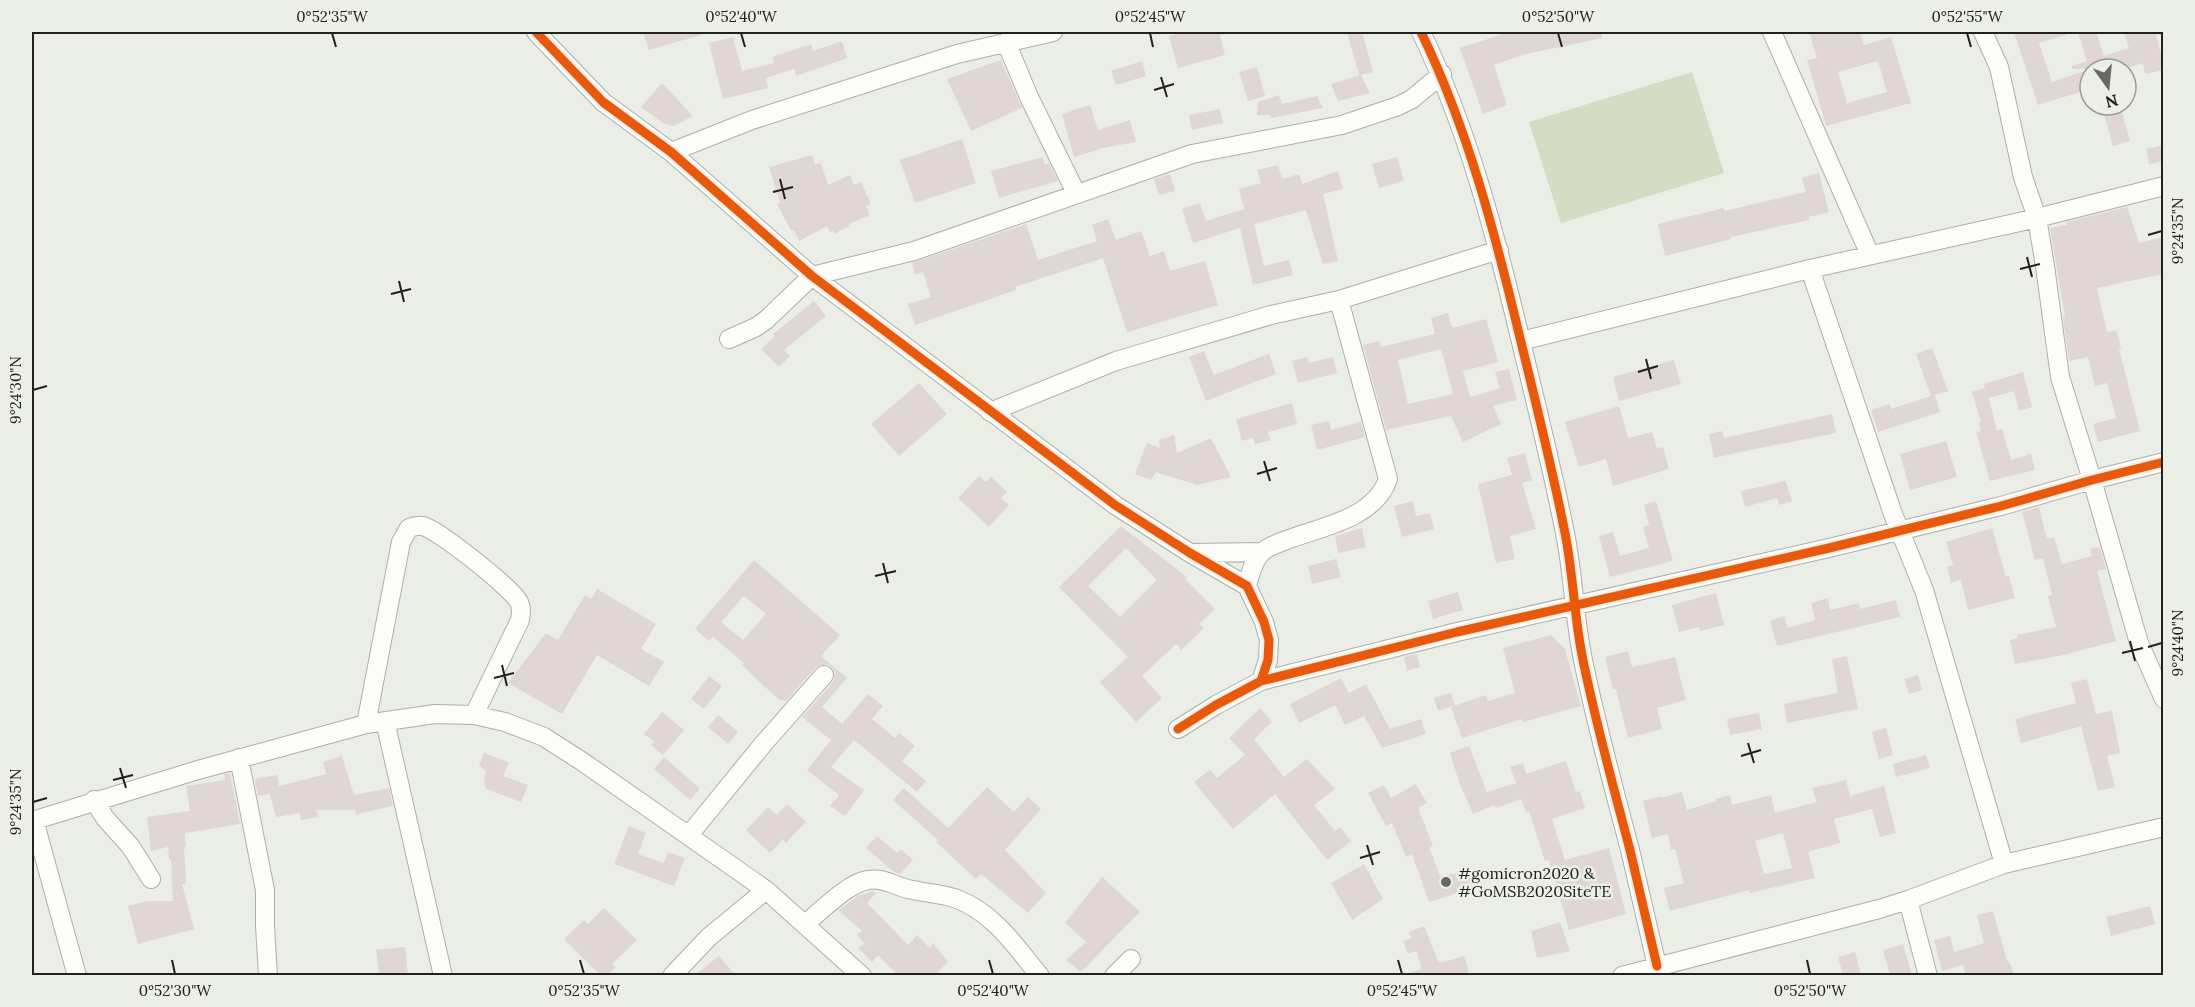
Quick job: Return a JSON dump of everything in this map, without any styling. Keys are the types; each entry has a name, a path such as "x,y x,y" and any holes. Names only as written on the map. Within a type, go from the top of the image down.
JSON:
{"street":[{"path":"536,32 603,102 671,152 812,276 1115,505 1190,553 1247,585 1264,622 1269,640 1268,660 1261,681"},
{"path":"671,152 752,120 957,54 1053,32"},
{"path":"1421,32 1442,74 1481,185 1499,250 1566,533 1572,565 1582,656 1607,770 1657,966"},
{"path":"1772,32 1870,255"},
{"path":"1983,32 1999,67 2023,177 2037,218 2060,377 2139,643 2163,699"},
{"path":"1006,42 1029,97 1076,193"},
{"path":"729,339 766,320 812,276 914,251 1192,154 1342,125 1365,118 1412,99 1442,74"},
{"path":"1521,341 1810,269 2037,218 2163,186"},
{"path":"990,412 1116,361 1271,315 1339,300 1499,250"},
{"path":"1810,269 1899,531 1924,590 2004,864"},
{"path":"1190,553 1262,552 1360,512 1383,491 1388,479 1339,300"},
{"path":"1178,729 1261,681 1456,632 1899,531 2163,462"},
{"path":"366,724 400,542 409,528 420,525 434,531 500,583 519,602 520,620 474,716"},
{"path":"1247,585 1256,560 1262,552"},
{"path":"689,835 764,743 824,675"},
{"path":"77,975 33,820 239,758 366,724 435,714 474,716 505,722 544,737 766,890 862,975"},
{"path":"385,721 443,975"},
{"path":"239,758 266,890 268,975"},
{"path":"94,800 151,879"},
{"path":"1622,975 1908,900 2004,864 2163,827"},
{"path":"805,924 857,884 877,879 907,889 933,892 976,908 993,921 1040,975"},
{"path":"672,975 709,937 766,890"},
{"path":"1908,900 1928,975"},
{"path":"1114,975 1131,958"}],"green space":[{"path":"1692,72 1724,173 1561,223 1529,122"}],"building":[{"path":"643,32 700,32 701,35 649,50"},
{"path":"1184,32 1219,32 1225,55 1178,68 1169,36"},
{"path":"1347,32 1362,32 1373,72 1359,75"},
{"path":"1509,32 1601,32 1602,38 1526,54 1494,65 1507,105 1483,114 1460,48"},
{"path":"1809,32 1860,32 1864,45 1891,37 1911,103 1826,126 1807,60 1817,58","holes":["1878,61 1887,92 1847,103 1838,72"]},
{"path":"2014,32 2065,32 2066,35 2039,43 2052,82 2078,73 2078,93 2038,105"},
{"path":"2078,32 2096,32 2104,56 2129,48 2124,32 2155,32 2161,53 2163,53 2163,70 2145,74 2143,63 2138,65 2138,57 2086,57"},
{"path":"733,37 742,71 774,63 772,57 811,44 813,51 842,41 847,58 796,76 794,69 766,78 768,88 723,99 709,43"},
{"path":"1001,60 1022,108 971,131 947,79"},
{"path":"1142,61 1146,76 1116,85 1111,71"},
{"path":"2078,64 2078,69 2072,69 2072,66"},
{"path":"1257,67 1265,96 1248,101 1239,72"},
{"path":"1361,75 1370,93 1338,101 1331,84"},
{"path":"662,83 693,116 673,126 663,123 641,107"},
{"path":"1279,95 1282,104 1317,96 1323,108 1271,118 1270,115 1257,115 1258,102"},
{"path":"1090,105 1098,130 1130,120 1136,142 1103,148 1074,157 1062,114"},
{"path":"1220,109 1223,123 1192,130 1189,115"},
{"path":"2105,117 2123,117 2130,141 2113,146"},
{"path":"962,139 976,183 915,203 900,160"},
{"path":"2163,145 2163,161 2149,164 2146,149"},
{"path":"812,155 815,164 821,163 828,185 850,175 854,185 861,182 871,204 866,206 870,215 849,224 834,234 827,226 799,241 777,204 780,203 769,167"},
{"path":"1043,157 1045,165 1049,163 1058,181 999,198 991,171"},
{"path":"1397,157 1404,181 1379,188 1372,164"},
{"path":"1278,165 1282,179 1299,174 1302,184 1338,171 1343,189 1323,194 1338,261 1323,264 1306,210 1254,224 1264,266 1289,260 1293,275 1253,285 1240,228 1193,243 1182,209 1200,203 1206,221 1244,209 1239,189 1261,183 1257,170"},
{"path":"1819,173 1829,212 1809,217 1809,220 1731,237 1731,239 1665,256 1658,224 1806,192 1802,178"},
{"path":"1170,174 1175,191 1159,195 1154,179"},
{"path":"2127,207 2139,243 2163,237 2163,274 2097,288 2107,332 2117,330 2121,349 2119,349 2140,431 2098,442 2093,424 2116,418 2107,383 2095,386 2088,357 2069,361 2063,317 2065,316 2050,228"},
{"path":"1108,219 1116,240 1141,231 1150,256 1164,251 1170,271 1205,261 1218,305 1127,332 1103,258 1015,287 1016,290 915,325 908,304 931,297 923,272 915,275 912,263 1026,224 1038,260 1097,241 1092,225"},
{"path":"814,301 826,316 784,350 790,356 779,367 761,349 775,336 773,334"},
{"path":"1448,313 1452,328 1486,319 1498,362 1463,371 1470,397 1500,388 1495,372 1509,369 1517,400 1493,406 1501,424 1463,442 1451,416 1386,430 1363,345 1379,341 1381,347 1435,334 1431,318","holes":["1441,349 1453,394 1408,404 1398,360"]},
{"path":"1932,348 1948,391 1935,395 1940,412 1878,432 1871,410 1889,404 1891,409 1931,396 1916,354"},
{"path":"1204,351 1214,375 1269,354 1276,374 1206,401 1189,357"},
{"path":"1307,357 1309,363 1333,357 1337,373 1298,383 1292,361"},
{"path":"1674,360 1681,384 1619,401 1613,377"},
{"path":"2023,372 2032,407 2019,411 2014,391 1989,398 1988,395 1997,431 2002,429 2011,460 2031,454 2035,470 1990,481 1976,432 1981,431 1979,423 1981,422 1972,392 1985,388 1984,384"},
{"path":"919,383 947,414 899,456 871,424"},
{"path":"1292,403 1297,424 1268,432 1271,440 1255,444 1253,438 1242,441 1236,419"},
{"path":"1619,406 1628,438 1652,432 1657,448 1663,447 1669,469 1613,486 1606,459 1579,467 1565,422"},
{"path":"1832,414 1836,433 1714,458 1709,434 1722,431 1724,438"},
{"path":"1329,421 1331,430 1361,422 1365,437 1317,450 1311,425"},
{"path":"1174,435 1177,453 1211,438 1231,477 1197,485 1156,472 1151,480 1135,474 1147,443 1160,448 1159,440"},
{"path":"1946,441 1957,477 1910,490 1900,454"},
{"path":"1525,453 1532,480 1522,483 1536,529 1510,536 1515,559 1496,563 1478,484 1512,475 1507,458"},
{"path":"979,476 986,482 991,477 1007,492 1001,498 1009,505 989,527 958,498"},
{"path":"1786,481 1792,501 1779,505 1777,498 1745,507 1741,491"},
{"path":"1413,501 1416,516 1430,513 1434,529 1402,537 1394,506"},
{"path":"1656,501 1673,561 1610,577 1599,536 1613,532 1620,556 1649,548 1643,527 1649,525 1644,505"},
{"path":"2039,507 2047,539 2054,537 2062,564 2092,556 2090,549 2100,547 2106,569 2097,571 2116,641 2063,655 2015,664 2010,640 2018,638 2017,635 2056,627 2048,596 2052,595 2043,558 2035,560 2022,512"},
{"path":"1121,526 1187,577 1185,579 1215,609 1199,624 1204,628 1181,650 1176,644 1142,676 1162,698 1136,722 1100,682 1128,657 1059,587","holes":["1126,548 1157,580 1120,617 1088,586"]},
{"path":"1362,528 1366,547 1338,553 1335,536"},
{"path":"1992,528 2006,577 2009,576 2015,598 1968,610 1961,580 1951,583 1947,567 1953,565 1946,542"},
{"path":"1336,559 1341,577 1312,584 1308,566"},
{"path":"754,560 840,635 821,656 847,678 822,707 842,724 868,694 883,706 872,719 895,738 899,733 915,746 902,761 926,781 917,792 854,740 831,767 864,790 845,816 830,806 839,795 807,770 831,740 802,717 833,682 835,672 832,667 826,664 816,667 785,702 782,699 781,701 742,665 744,663 713,637 709,641 695,629","holes":["744,596 766,614 743,640 721,622"]},
{"path":"597,589 656,624 641,649 664,662 649,686 597,655 562,714 508,683 546,633 558,640 585,595 591,599"},
{"path":"1458,592 1463,610 1433,619 1428,601"},
{"path":"1716,593 1724,625 1700,631 1699,627 1679,632 1672,605"},
{"path":"1828,598 1830,610 1859,603 1860,609 1896,600 1900,617 1777,646 1770,621 1784,616 1788,628 1815,620 1811,603"},
{"path":"1551,635 1565,649 1581,706 1523,722 1522,719 1462,738 1451,707 1486,695 1488,701 1515,693 1503,648"},
{"path":"1628,651 1632,667 1675,657 1686,700 1657,708 1662,729 1628,738 1616,689 1613,690 1605,657"},
{"path":"1417,654 1420,667 1407,671 1404,657"},
{"path":"1847,656 1858,709 1787,723 1784,704 1838,693 1832,659"},
{"path":"1918,675 1922,690 1909,694 1904,679"},
{"path":"709,676 722,686 704,709 691,699"},
{"path":"1341,678 1349,693 1366,684 1390,729 1421,719 1426,734 1382,748 1364,716 1345,725 1335,705 1299,723 1290,704"},
{"path":"2087,679 2096,714 2112,711 2120,753 2107,756 2115,787 2098,791 2081,726 2021,743 2015,719 2076,703 2071,683"},
{"path":"1451,693 1455,705 1438,711 1434,698"},
{"path":"1260,708 1272,722 1254,739 1284,777 1307,759 1335,789 1314,805 1335,831 1340,827 1351,841 1327,860 1275,794 1233,829 1194,782 1210,770 1217,778 1245,755 1229,738"},
{"path":"662,712 684,730 663,755 651,745 654,741 644,734"},
{"path":"1759,713 1762,729 1730,735 1727,719"},
{"path":"718,715 738,732 728,744 708,727"},
{"path":"1886,728 1893,755 1879,759 1872,732"},
{"path":"1469,746 1487,792 1516,783 1510,767 1523,763 1526,774 1566,761 1576,792 1580,791 1585,808 1552,819 1565,860 1609,848 1626,914 1569,930 1549,860 1545,861 1529,811 1526,812 1521,799 1496,808 1495,805 1473,814 1459,782 1450,753"},
{"path":"484,753 509,763 503,776 528,785 521,802 486,789 484,780 486,771 479,765"},
{"path":"1926,755 1930,768 1896,777 1893,764"},
{"path":"342,756 354,795 389,788 393,806 356,814 355,810 316,810 318,817 301,820 300,813 276,817 270,794 258,796 255,779 277,775 279,786 326,774 323,762"},
{"path":"664,757 700,789 690,800 654,769"},
{"path":"230,773 240,824 185,833 186,884 182,884 194,929 138,944 128,906 147,901 173,901 171,859 169,859 168,847 151,851 147,817 190,811 186,786 225,780 224,774"},
{"path":"1846,780 1850,796 1884,786 1896,833 1880,837 1872,809 1834,819 1840,843 1808,852 1815,878 1750,893 1749,890 1670,911 1664,888 1684,883 1675,849 1671,850 1668,834 1652,838 1643,801 1682,792 1687,810 1730,795 1732,805 1771,795 1775,813 1817,802 1812,788","holes":["1783,833 1792,868 1764,874 1755,841"]},
{"path":"1416,784 1427,803 1418,808 1433,846 1429,847 1440,876 1468,874 1473,888 1429,902 1412,854 1406,857 1392,823 1386,826 1368,793 1384,785 1391,798"},
{"path":"987,787 1014,812 1028,797 1041,809 1005,850 1046,893 1028,913 981,874 976,879 936,842 938,840 893,800 904,788 948,828"},
{"path":"787,804 806,822 786,843 783,839 770,853 746,830 768,807 777,815"},
{"path":"629,826 646,833 638,854 664,863 668,852 685,858 674,886 614,864"},
{"path":"877,836 897,853 901,849 913,860 900,874 894,872 866,848"},
{"path":"1364,864 1383,899 1352,920 1331,883"},
{"path":"1102,877 1140,912 1081,972 1066,960 1086,942 1065,923"},
{"path":"873,891 876,893 867,903 908,945 917,935 930,948 933,943 948,962 935,975 898,975 878,955 872,962 858,948 865,944 857,935 862,931 838,910 858,896"},
{"path":"2150,906 2155,924 2111,936 2106,917"},
{"path":"604,908 637,940 612,964 616,967 607,975 600,975 564,939 584,920 588,924"},
{"path":"1993,911 2007,961 2014,975 1966,975 1963,965 1942,971 1934,940 1950,936 1954,952 1984,943 1977,915"},
{"path":"1560,922 1570,951 1537,958 1531,931"},
{"path":"1424,926 1439,963 1464,956 1469,972 1459,975 1411,975 1411,972 1422,969 1416,951 1408,954 1403,941 1411,938 1409,932"},
{"path":"1903,944 1912,975 1890,975 1883,950"},
{"path":"405,947 408,975 379,975 376,950"},
{"path":"1855,952 1861,975 1843,975 1838,957"},
{"path":"719,956 735,975 695,975"}],"cycle path":[{"path":"536,32 603,102 671,152 812,276 1115,505 1247,586 1264,622 1269,640 1268,660 1261,681"},
{"path":"1421,32 1453,106 1479,182 1510,299 1544,435 1565,533 1579,640 1587,680 1657,966"},
{"path":"1178,729 1261,681 1457,632 1829,548 2001,506 2164,462"}],"place":[{"name":"#gomicron2020 & #GoMSB2020SiteTE","path":"1446,882"}]}
